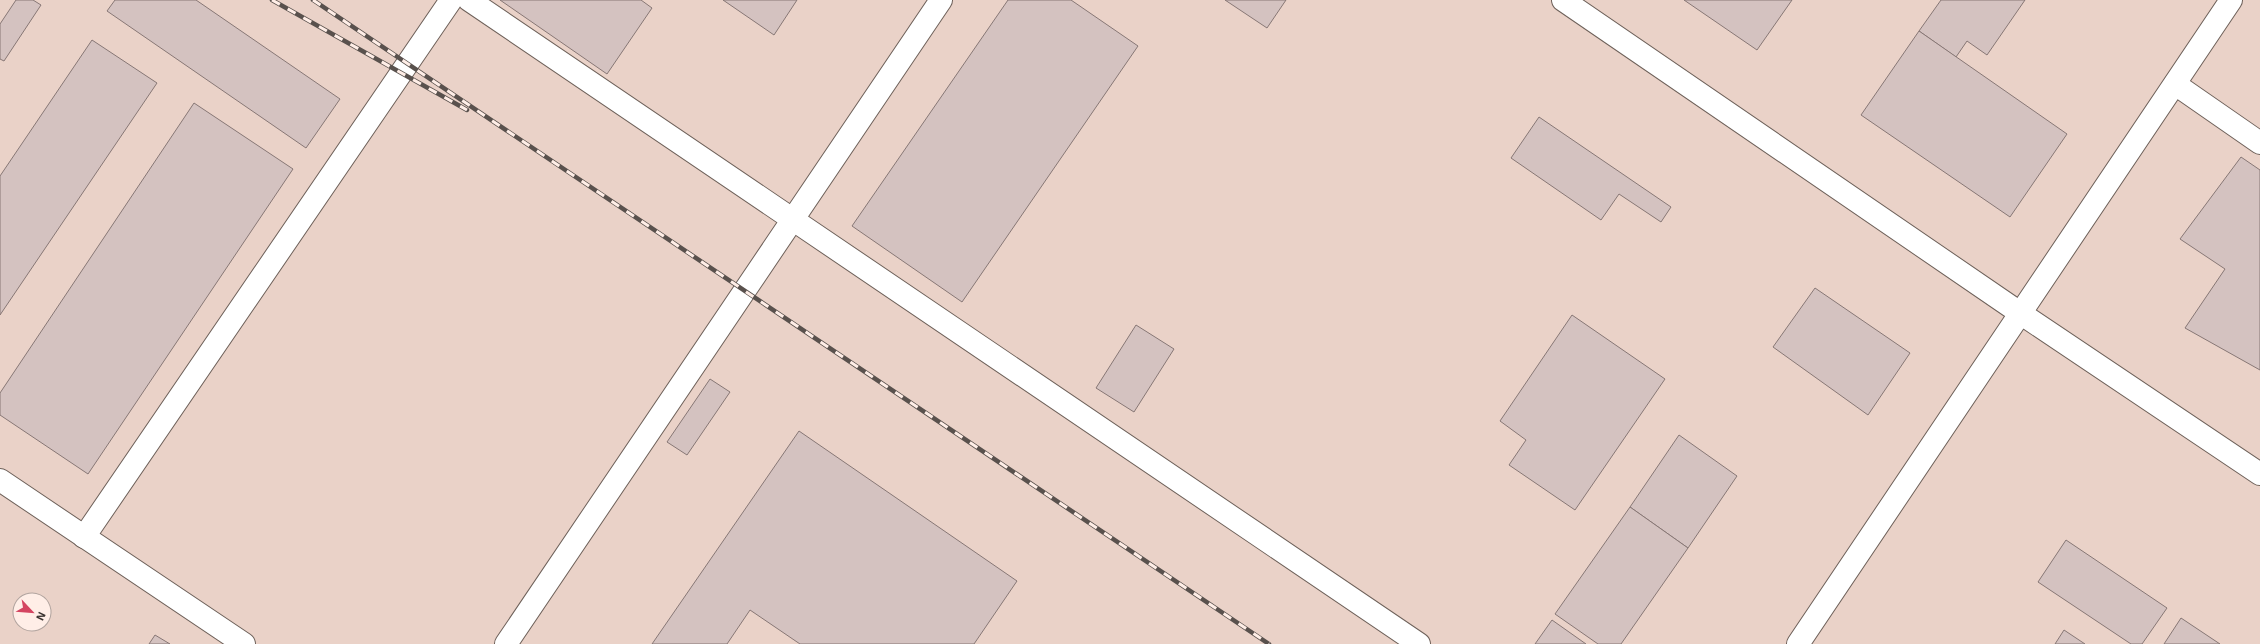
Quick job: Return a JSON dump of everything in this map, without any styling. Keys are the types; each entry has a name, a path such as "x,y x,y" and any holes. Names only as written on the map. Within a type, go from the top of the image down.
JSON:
{"lane":[{"path":"84,537 452,0"},
{"path":"470,0 1419,644"},
{"path":"506,644 941,0"},
{"path":"1563,0 2020,313 2260,474"},
{"path":"1798,644 2231,0"},
{"path":"2175,84 2260,143"},
{"path":"0,480 244,644"}],"shaded area":[{"path":"0,0 2260,0 2260,644 0,644"}],"building":[{"path":"16,0 33,0 41,5 4,61 0,59 0,24"},
{"path":"115,0 196,0 340,99 306,148 107,11"},
{"path":"500,0 641,0 652,8 607,74"},
{"path":"723,0 797,0 774,35"},
{"path":"1008,0 1071,0 1138,46 962,302 852,226"},
{"path":"1225,0 1286,0 1267,28"},
{"path":"1684,0 1792,0 1757,50"},
{"path":"1941,0 2025,0 1987,55 1967,41 1956,57 1919,31"},
{"path":"1919,31 2067,134 2010,217 1861,115"},
{"path":"92,40 157,83 0,315 0,176"},
{"path":"194,103 293,169 88,474 0,415 0,393"},
{"path":"1539,117 1671,207 1661,222 1619,194 1601,220 1511,158"},
{"path":"2241,157 2260,170 2260,370 2185,328 2225,269 2180,239"},
{"path":"1815,288 1910,353 1868,415 1773,347"},
{"path":"1572,315 1665,379 1575,510 1509,465 1526,440 1500,421"},
{"path":"1136,325 1174,349 1134,412 1096,388"},
{"path":"710,379 730,392 687,455 667,442"},
{"path":"799,431 1017,581 974,644 800,644 750,610 727,644 652,644"},
{"path":"1679,435 1737,476 1688,548 1630,507"},
{"path":"1630,507 1688,548 1621,644 1598,644 1555,614"},
{"path":"2066,540 2167,608 2142,644 2131,644 2038,582"},
{"path":"2181,618 2220,644 2164,644"},
{"path":"1552,620 1586,644 1535,644"},
{"path":"2064,630 2085,644 2055,644"},
{"path":"155,635 170,644 149,644"}],"railway":[{"path":"272,0 467,110"},
{"path":"313,0 1269,644"}]}
